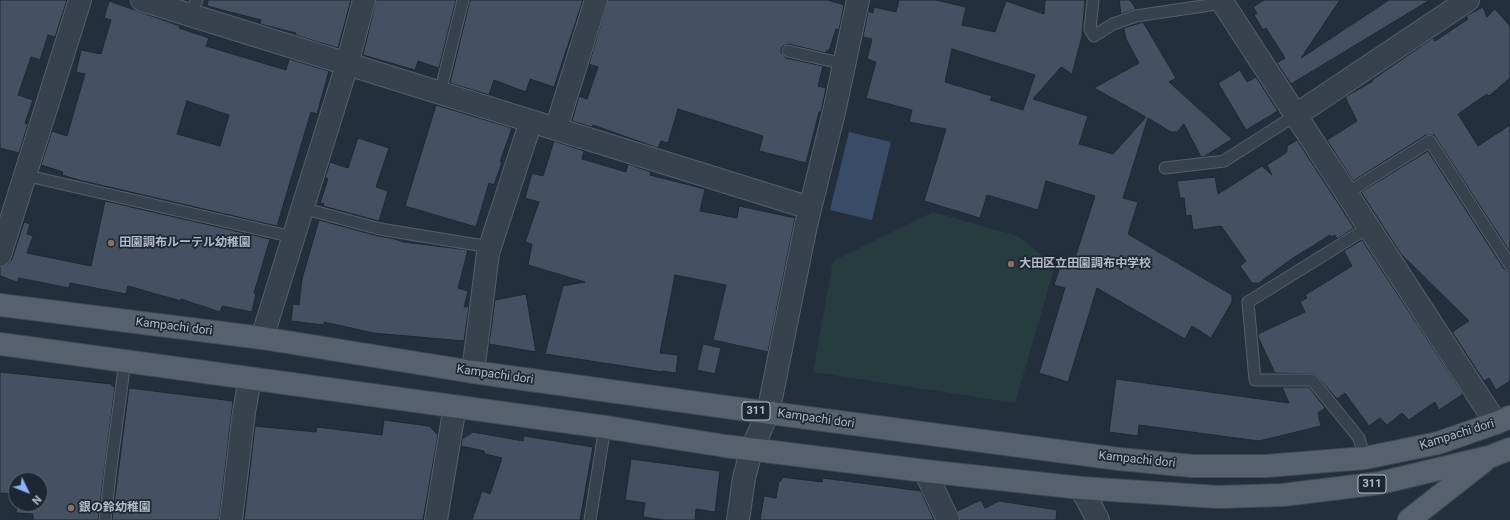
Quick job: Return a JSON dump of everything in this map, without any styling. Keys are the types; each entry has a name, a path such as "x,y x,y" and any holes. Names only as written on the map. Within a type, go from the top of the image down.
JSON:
{"main road":[{"name":"Kampachi dori","path":"0,304 262,338 473,372 1119,460 1192,466 1266,466 1365,458 1438,442 1503,420"},
{"name":"311","path":"0,344 752,448 925,471 1081,488 1218,497 1283,495 1380,483 1489,457 1510,449"},
{"name":"311","path":"1410,520 1489,457"}],"street":[{"path":"1,248 80,0"},
{"path":"142,0 193,7 347,65 810,208"},
{"path":"262,338 347,65 364,0"},
{"path":"556,129 596,0"},
{"path":"738,520 744,478 752,448 768,412 810,208 858,0"},
{"path":"1296,115 1468,0"},
{"path":"1225,1 1368,227 1503,420"},
{"path":"473,372 490,246 531,122"},
{"path":"231,520 244,412 250,379"},
{"path":"436,520 455,406"},
{"path":"925,471 948,520"},
{"path":"1081,488 1098,520"}],"lane":[{"path":"440,94 463,0"},
{"path":"1093,0 1090,29 1094,36 1114,24 1136,16 1225,1"},
{"path":"788,51 844,64"},
{"path":"1165,168 1224,161 1296,115"},
{"path":"1347,194 1430,141 1510,265"},
{"path":"24,175 293,237"},
{"path":"302,208 380,228 490,246"},
{"path":"1365,458 1359,438 1312,380 1255,380 1248,302 1368,227"},
{"path":"105,520 125,361"},
{"path":"590,520 605,427"}],"green space":[{"path":"933,212 1018,236 1055,266 1015,403 813,372 833,261"}],"water":[{"path":"849,132 891,142 872,220 830,210"}],"building":[{"path":"0,0 67,0 55,37 48,35 40,60 31,57 18,95 33,100 25,123 28,124 19,153 0,148"},
{"path":"208,0 351,0 338,48 295,35 296,33 260,24 261,20 207,6"},
{"path":"376,0 456,0 439,68 418,61 415,70 363,55"},
{"path":"470,0 583,0 554,87 530,79 526,92 494,80 489,95 450,83"},
{"path":"608,0 828,0 844,5 839,30 836,29 829,51 827,50 826,53 789,44 783,46 781,49 781,53 786,58 823,66 818,86 826,88 821,112 819,112 806,163 759,151 763,136 678,109 668,143 661,141 658,148 593,125 592,127 572,121 579,96 587,99 598,67 589,64"},
{"path":"899,0 936,0 966,7 962,25 995,32 1006,1 1044,14 1045,0 1085,0 1082,36 1072,74 1061,67 1033,99 1088,116 1079,144 1113,154 1146,117 1094,88 1139,63 1126,39 1124,28 1143,22 1176,78 1169,82 1232,139 1201,157 1184,124 1177,132 1171,132 1148,118 1123,198 1138,202 1128,234 1232,295 1232,302 1211,338 1192,326 1185,339 1097,288 1068,382 1039,373 1065,288 1054,285 1062,261 1073,264 1095,196 1046,181 1038,210 987,195 980,218 924,201 946,129 909,122 912,110 866,98 876,62 867,59 872,39 863,37 868,11 873,13 874,7 896,12","holes":["952,49 1035,75 1023,110 990,100 992,96 945,82"]},
{"path":"1119,0 1130,0 1136,9 1121,14"},
{"path":"1264,0 1340,0 1301,58 1389,0 1430,0 1291,84 1277,63 1285,58 1266,28 1263,30 1254,15 1257,13 1253,7"},
{"path":"109,1 209,38 206,46 286,70 289,59 329,71 317,114 311,112 277,226 79,180 62,175 63,172 41,165 52,131 67,136 85,74 76,72 81,50 101,54 111,20 104,18","holes":["187,101 229,115 220,146 177,134"]},
{"path":"1483,7 1487,17 1495,9 1510,26 1510,78 1489,96 1487,94 1458,114 1478,146 1510,125 1510,252 1434,135 1426,135 1353,181 1327,140 1357,121 1345,97 1373,81 1372,80 1433,38 1435,41 1468,19 1466,16"},
{"path":"1240,70 1247,82 1256,77 1278,111 1246,130 1218,83"},
{"path":"436,105 512,128 500,162 502,162 494,185 489,183 476,227 405,206"},
{"path":"358,138 389,148 376,187 388,191 379,221 323,206 324,204 320,203 328,179 325,178 330,162 348,168"},
{"path":"1297,140 1354,228 1337,239 1335,235 1332,237 1330,235 1290,260 1259,283 1252,283 1240,266 1246,261 1221,226 1193,230 1191,215 1186,216 1184,198 1180,198 1177,181 1215,177 1218,194 1262,166 1272,175 1267,165 1287,152 1287,146"},
{"path":"554,141 584,151 582,159 626,172 628,164 651,172 650,175 705,189 700,211 737,218 739,206 795,218 768,352 713,340 726,285 675,275 660,353 678,355 676,373 545,354 563,286 585,282 528,265 532,244 525,242 539,202 525,198 532,173 543,176"},
{"path":"1428,151 1504,269 1510,272 1510,381 1496,390 1489,378 1484,381 1452,332 1469,321 1401,254 1361,192"},
{"path":"105,201 270,239 254,293 256,293 252,312 222,306 220,312 181,299 181,301 128,286 126,294 70,283 69,288 19,278 17,282 0,276 0,267 8,264 12,259 24,222 30,224 27,234 33,236 27,253 91,266"},
{"path":"319,220 403,242 468,250 458,288 468,291 464,307 469,306 464,341 373,333 324,322 324,325 291,321 293,304 299,305 302,279"},
{"path":"1362,240 1463,394 1439,410 1435,402 1409,420 1402,413 1387,425 1380,418 1369,426 1345,393 1337,399 1315,374 1275,373 1258,337 1258,334 1305,312 1300,302 1307,298 1305,295 1352,266 1344,251"},
{"path":"526,294 536,352 489,344 495,300"},
{"path":"703,344 721,348 715,374 697,370"},
{"path":"0,372 112,384 112,386 115,386 98,520 33,520 33,514 16,513 48,512 48,472 8,472 8,494 0,493"},
{"path":"1116,379 1289,403 1282,387 1309,387 1325,408 1318,413 1321,426 1259,441 1139,425 1138,436 1109,432"},
{"path":"129,388 233,401 219,520 112,520"},
{"path":"384,420 429,426 438,435 423,520 244,520 255,426 316,432 317,427 382,435"},
{"path":"473,432 523,441 524,436 593,447 580,520 472,520 482,491 490,494 502,458 485,454 484,451 461,446 462,439"},
{"path":"631,459 720,471 715,512 696,509 695,520 664,520 643,517 645,503 625,500"},
{"path":"782,477 822,482 823,478 921,491 934,520 760,520 764,496 776,498 779,481 781,481"},
{"path":"981,500 985,508 999,501 1057,510 1056,520 960,520 957,511"}],"place":[{"name":"田園調布ルーテル幼稚園","path":"111,243"},
{"name":"大田区立田園調布中学校","path":"1011,264"},
{"name":"銀の鈴幼稚園","path":"71,508"}]}
